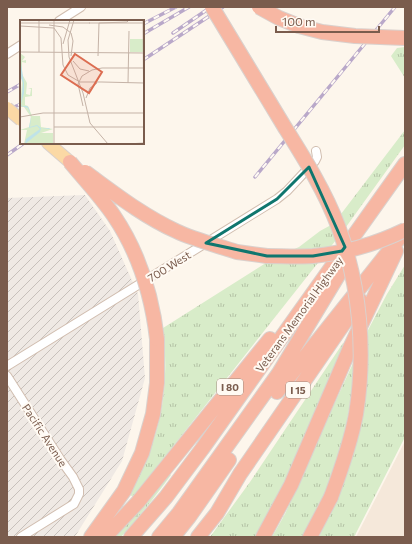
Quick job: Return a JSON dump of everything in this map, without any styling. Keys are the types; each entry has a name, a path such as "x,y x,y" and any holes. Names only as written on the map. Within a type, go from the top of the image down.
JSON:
{"highway":[{"path":"212,7 316,180 338,226 353,275 359,312 361,345 361,368 356,414 344,461 331,497 310,537"},
{"path":"259,7 279,18 299,26 322,32 355,36 405,38"},
{"path":"70,162 124,200 169,227 193,238 237,252 266,256 313,256 359,248 388,238 404,235"},
{"path":"70,162 115,217 130,244 142,272 154,316 157,339 157,383 152,414 142,453 124,491 91,537"},
{"path":"160,537 179,513 279,373 405,165"},
{"name":"Veterans Memorial Highway","path":"131,537 166,497 202,449 405,165"},
{"path":"173,537 189,517 284,382 404,235"},
{"path":"263,537 291,485 350,348 404,235"},
{"name":"I 15","path":"198,537 216,513 240,474 404,235"},
{"name":"I 80","path":"105,537 138,502 354,236"}],"main road":[{"path":"7,108 20,119"},
{"path":"49,144 70,162"}],"street":[{"path":"61,20 81,7"},
{"path":"7,54 20,46"},
{"name":"700 West","path":"7,366 277,199 287,191 315,161 317,157 316,152"},
{"name":"Pacific Avenue","path":"7,376 73,477 79,489 79,494 74,504 21,537"}],"highlighted area":[{"path":"309,167 345,247 342,251 313,256 267,256 206,243 277,199"}],"shaded area":[{"path":"85,195 110,231 138,294 145,378 122,461 76,535 73,537 7,537 7,198"},
{"path":"405,441 405,537 356,537"}],"green space":[{"path":"405,47 405,78 391,56 397,48"},
{"path":"405,130 405,145 346,227 341,214"},
{"path":"331,225 336,240 133,497 129,494 150,451 162,406 165,368 163,328 272,259 299,247 320,231"},
{"path":"405,265 405,437 354,537 319,537 339,494 354,450 367,357 367,332 387,294"},
{"path":"343,343 347,345 278,497 258,537 210,537 250,482"},
{"path":"354,361 345,430 324,495 303,537 272,537 285,514"},
{"path":"169,474 171,475 128,529 121,537 114,537"}],"railway":[{"path":"144,23 176,7"},
{"path":"144,33 189,7"},
{"path":"173,33 211,7"},
{"path":"144,59 223,7"},
{"path":"255,177 395,7"},
{"path":"7,92 20,85"},
{"path":"7,110 20,104"},
{"path":"7,155 23,144"}]}
